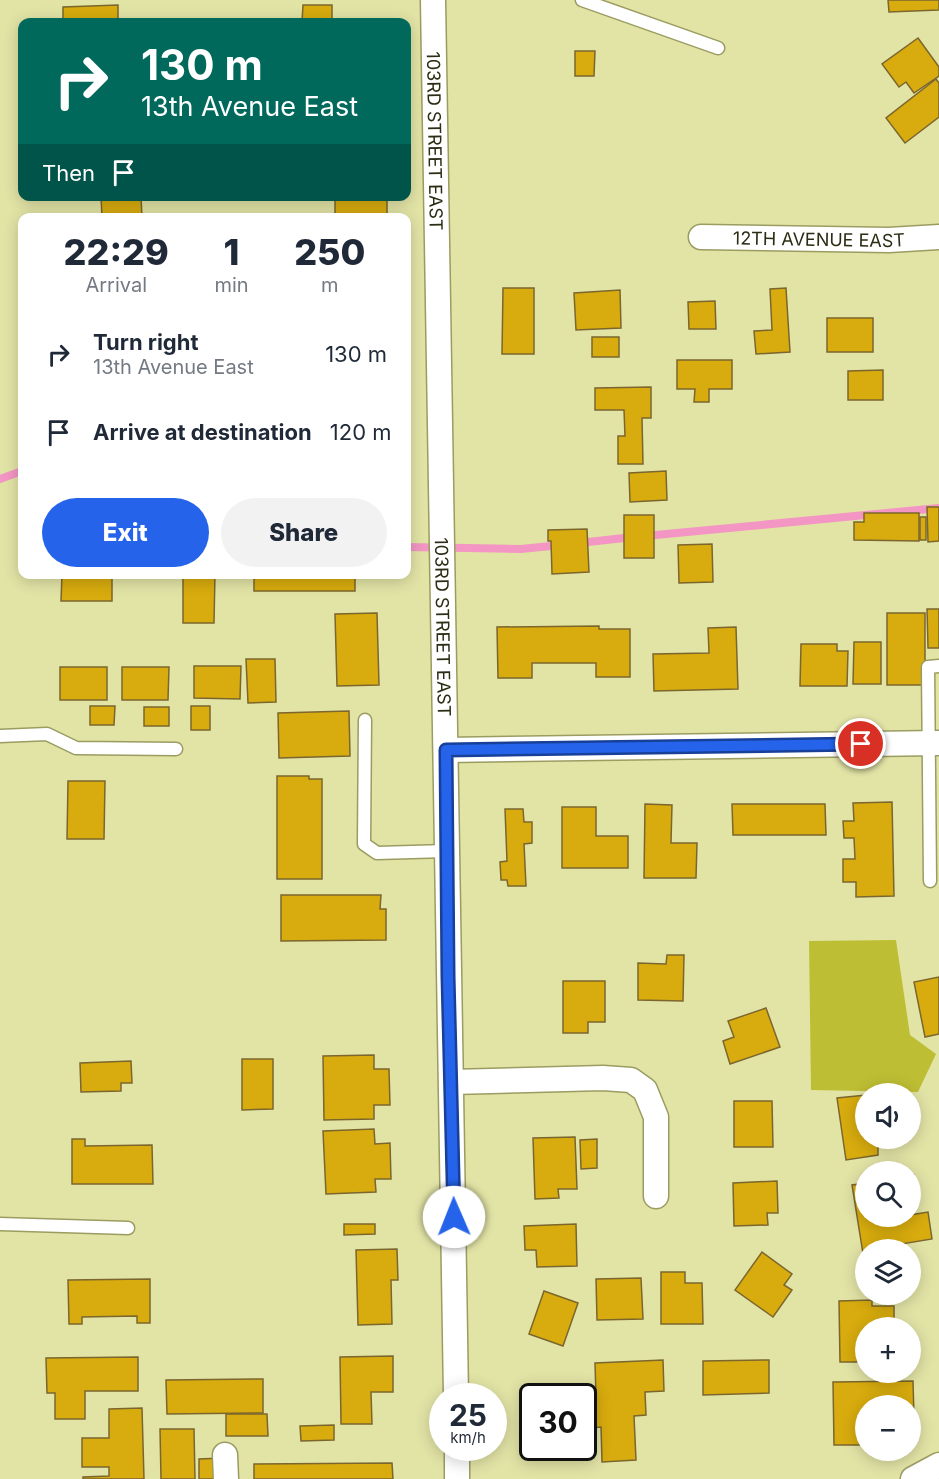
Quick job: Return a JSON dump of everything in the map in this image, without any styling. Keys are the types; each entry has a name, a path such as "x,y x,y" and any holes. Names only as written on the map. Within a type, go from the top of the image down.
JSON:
{"street":[{"name":"103RD STREET EAST","path":"433,0 456,1383"},
{"name":"12TH AVENUE EAST","path":"701,237 889,240 939,237"},
{"path":"446,750 934,743"},
{"path":"452,1082 603,1078 631,1080 645,1090 656,1116 656,1196"},
{"path":"225,1455 226,1479"},
{"path":"457,1461 458,1479"},
{"path":"913,1479 939,1465"}],"lane":[{"path":"582,0 718,48"},
{"path":"930,881 934,743 928,667 939,666"},
{"path":"365,720 364,844 377,853 447,851"},
{"path":"0,736 47,734 76,748 176,749"},
{"path":"0,1224 128,1228"}],"shaded area":[{"path":"896,940 910,1035 936,1054 921,1086 921,1083 855,1083 855,1091 811,1090 809,941"}],"building":[{"path":"888,0 939,0 939,10 889,12"},
{"path":"118,5 118,18 63,18 63,7"},
{"path":"303,5 332,5 332,18 302,18"},
{"path":"918,38 939,67 939,76 914,93 906,82 899,87 882,64"},
{"path":"575,51 595,51 594,76 575,76"},
{"path":"936,79 939,83 939,117 905,143 886,118"},
{"path":"101,201 141,201 142,213 102,213"},
{"path":"335,201 387,201 387,213 335,213"},
{"path":"503,288 534,288 534,354 502,354"},
{"path":"786,288 790,352 756,354 754,331 772,330 770,289"},
{"path":"620,290 621,328 576,330 574,293"},
{"path":"715,301 716,329 689,329 688,302"},
{"path":"827,318 873,318 873,352 827,352"},
{"path":"592,337 619,337 619,357 592,357"},
{"path":"677,360 732,360 732,389 709,389 709,402 694,402 695,389 677,389"},
{"path":"883,370 883,400 848,400 848,371"},
{"path":"651,387 651,418 642,418 643,464 618,464 618,436 625,436 624,410 595,410 595,388"},
{"path":"666,471 667,500 630,502 629,473"},
{"path":"927,507 939,507 939,541 928,542"},
{"path":"864,513 919,513 919,541 854,540 854,522 864,522"},
{"path":"624,515 654,515 654,558 624,558"},
{"path":"920,517 926,517 926,540 920,540"},
{"path":"587,529 589,572 552,574 551,541 548,541 548,530"},
{"path":"712,544 713,582 679,583 678,545"},
{"path":"62,579 112,579 112,601 61,601"},
{"path":"183,579 215,579 214,623 183,623"},
{"path":"254,579 355,579 355,591 254,591"},
{"path":"927,609 939,609 939,648 928,648"},
{"path":"377,613 379,685 337,686 335,614"},
{"path":"887,613 925,613 925,685 887,685"},
{"path":"599,626 599,629 630,629 630,677 596,677 596,663 532,663 532,678 498,678 497,627"},
{"path":"736,627 738,689 654,691 653,654 709,653 708,628"},
{"path":"854,642 881,642 881,684 853,684"},
{"path":"801,644 837,644 837,651 848,651 847,686 800,686"},
{"path":"246,659 275,659 276,702 248,703"},
{"path":"194,666 241,666 240,699 194,698"},
{"path":"60,667 107,667 107,700 60,700"},
{"path":"122,667 169,667 168,700 122,700"},
{"path":"90,706 115,706 114,725 90,725"},
{"path":"191,706 210,706 210,730 191,730"},
{"path":"144,707 169,707 169,726 144,726"},
{"path":"349,711 350,756 279,758 278,713"},
{"path":"277,776 309,776 309,779 322,779 322,879 277,879"},
{"path":"68,781 105,781 104,839 67,839"},
{"path":"892,802 894,896 856,897 856,882 843,882 843,859 855,859 854,838 844,838 843,821 854,821 853,803"},
{"path":"645,804 672,805 671,843 697,843 696,878 644,878"},
{"path":"732,804 825,804 826,835 733,835"},
{"path":"562,807 596,807 596,836 628,836 628,868 562,868"},
{"path":"505,809 523,809 524,822 532,822 532,843 524,844 526,886 508,886 507,880 501,880 500,862 507,861"},
{"path":"281,895 381,895 380,909 386,909 386,940 281,941"},
{"path":"667,955 684,955 683,1001 638,1000 638,963 666,964"},
{"path":"939,977 939,1034 925,1037 914,982"},
{"path":"563,981 605,981 605,1022 588,1022 588,1033 563,1033"},
{"path":"766,1008 780,1047 730,1064 723,1041 734,1037 728,1021"},
{"path":"374,1055 374,1069 389,1069 390,1105 374,1105 374,1119 324,1120 323,1056"},
{"path":"242,1059 273,1059 273,1109 242,1110"},
{"path":"131,1061 132,1083 121,1083 121,1091 81,1092 80,1063"},
{"path":"855,1096 855,1149 878,1149 878,1155 846,1160 837,1098"},
{"path":"734,1101 772,1101 773,1147 734,1147"},
{"path":"374,1129 375,1144 390,1143 391,1179 375,1179 376,1192 326,1194 323,1131"},
{"path":"575,1137 577,1189 558,1189 559,1198 535,1199 533,1138"},
{"path":"72,1139 85,1139 85,1146 152,1145 153,1184 72,1184"},
{"path":"597,1139 597,1168 581,1169 580,1140"},
{"path":"777,1181 778,1213 767,1213 768,1225 734,1226 733,1183"},
{"path":"852,1185 855,1185 855,1204"},
{"path":"928,1212 932,1239 861,1239 859,1227 921,1227 921,1213"},
{"path":"344,1224 375,1224 375,1234 344,1235"},
{"path":"576,1224 577,1266 537,1267 536,1250 525,1250 524,1226"},
{"path":"397,1249 398,1280 391,1280 392,1324 358,1325 356,1250"},
{"path":"762,1252 792,1274 784,1285 792,1290 773,1317 735,1290"},
{"path":"661,1272 685,1272 685,1283 702,1283 703,1324 661,1324"},
{"path":"641,1278 643,1319 597,1320 596,1279"},
{"path":"150,1279 150,1323 137,1323 137,1316 82,1317 82,1324 69,1324 68,1280"},
{"path":"544,1291 578,1303 563,1346 529,1334"},
{"path":"839,1301 855,1301 855,1305 894,1306 894,1317 855,1317 855,1362 840,1362"},
{"path":"393,1356 393,1392 371,1392 372,1424 341,1424 340,1357"},
{"path":"138,1357 138,1391 85,1391 85,1419 55,1419 55,1393 47,1393 46,1358"},
{"path":"663,1360 664,1391 645,1392 646,1415 634,1416 636,1460 602,1462 601,1427 597,1427 595,1363"},
{"path":"769,1360 769,1393 703,1395 703,1361"},
{"path":"263,1379 263,1413 167,1414 166,1380"},
{"path":"833,1382 913,1383 913,1395 855,1395 855,1445 834,1445"},
{"path":"142,1408 144,1479 83,1479 83,1477 109,1476 109,1467 82,1467 82,1438 109,1438 109,1409"},
{"path":"226,1414 267,1414 268,1436 226,1436"},
{"path":"334,1425 334,1440 301,1441 300,1426"},
{"path":"160,1429 194,1429 195,1479 161,1479"},
{"path":"221,1458 221,1479 199,1479 199,1459"},
{"path":"392,1463 393,1479 254,1479 254,1464"}],"waterway":[{"path":"0,479 18,472"},
{"path":"645,536 939,508"},
{"path":"579,543 633,537"},
{"path":"411,547 521,549 561,545"}],"route":[{"path":"454,1217 448,976 446,750 861,744"}]}
